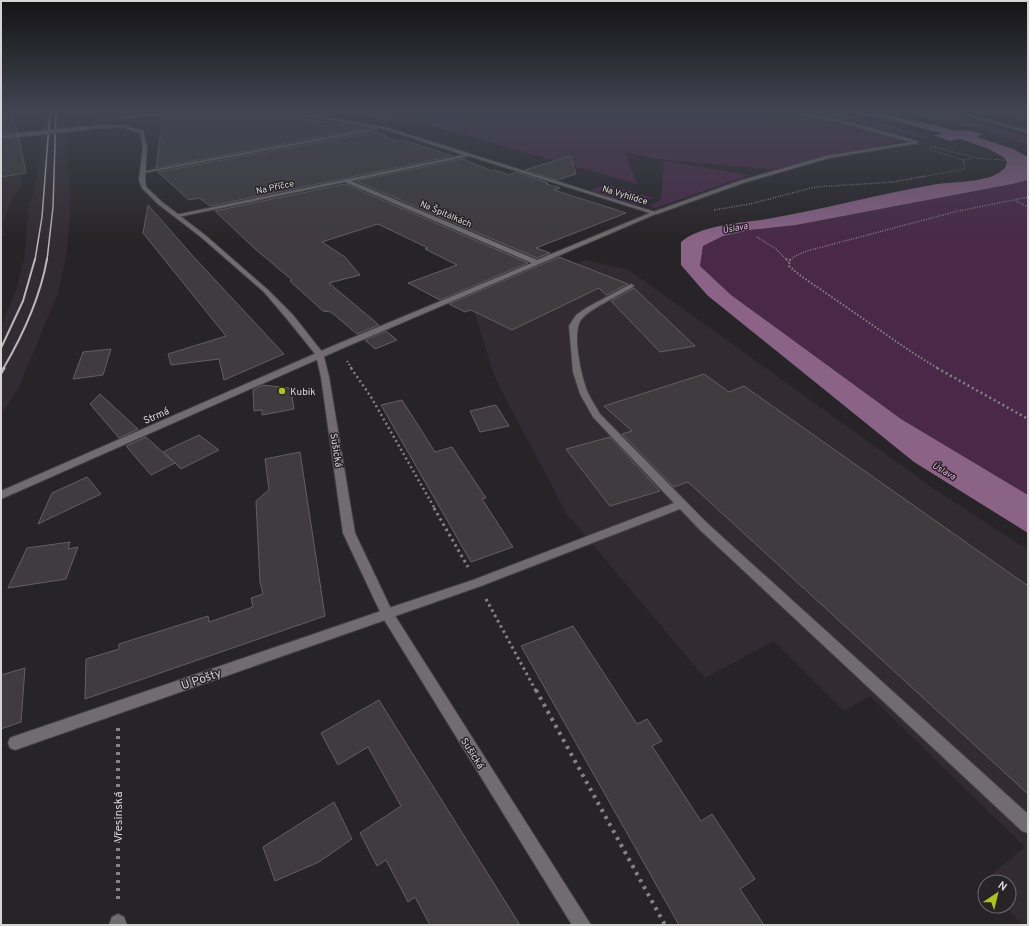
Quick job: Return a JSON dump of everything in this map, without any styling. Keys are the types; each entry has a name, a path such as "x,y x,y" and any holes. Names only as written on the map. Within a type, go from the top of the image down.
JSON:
{"street":[{"name":"Sušická","path":"145,155 142,180 144,187 160,203 178,215 266,291 290,317 320,355 326,377 349,533 387,614 582,925"},
{"path":"144,172 236,155"},
{"name":"Na Příčce","path":"178,215 468,155"},
{"name":"Na Vyhlídce","path":"470,155 655,213"},
{"path":"655,213 741,182 839,155"},
{"name":"Na Špitálkách","path":"347,180 538,263"},
{"name":"Na Vyhlídce","path":"320,355 655,213"},
{"path":"631,286 589,310 579,317 573,326 577,372 584,394 596,415 709,532 1028,825"},
{"name":"Strmá","path":"1,495 320,355"},
{"name":"U Pošty","path":"15,744 477,582 682,504"}],"path":[{"path":"949,155 963,160 977,158"},
{"path":"965,155 977,158 1028,162"},
{"path":"712,210 750,204 815,187 892,182 965,169 963,160"},
{"path":"789,262 795,255 807,251 954,212 1028,197"},
{"path":"1014,200 1028,207"},
{"path":"757,237 776,249 789,262 789,266 801,276 913,353 962,383 1028,419"},
{"path":"338,347 371,397 477,582 665,925"},
{"name":"Vřesinská","path":"118,708 118,924"}],"shaded area":[{"path":"40,155 67,155 71,199 67,251 58,293 18,389 1,414 1,326 15,293 24,261 29,203 31,202 37,178"},
{"path":"536,155 626,155 637,184"},
{"path":"639,155 841,155 781,170 655,159"},
{"path":"25,156 24,163 26,173 21,174 22,185 12,199 3,222 4,236 1,237 1,159"},
{"path":"664,161 750,175 655,208 649,206 661,200"},
{"path":"1028,180 1028,495 901,419 731,295 700,266 703,246 723,236 750,230 796,225"},
{"path":"607,184 654,198 637,205 590,190"},
{"path":"586,260 629,270 937,491 1028,550 1028,925 1023,925 1013,914 1017,914 1017,874 992,874 1025,847 870,696 844,711 774,641 705,678 566,513 495,378 474,311"}],"water":[{"name":"Úslava","path":"999,155 1025,155 1028,157 1028,180 796,225 750,230 723,236 703,246 700,266 731,295 901,419 1028,495 1028,533 914,462 707,295 681,265 681,242 689,236 710,228 788,215 937,184 979,180 1000,172 1007,162 1003,157"}],"pier":[{"path":"997,155 1003,157 1007,162 1005,168 1000,172 996,171 1003,167 1004,162"}],"building":[{"path":"1,155 22,155 26,173 1,177"},
{"path":"158,155 223,155 156,168"},
{"path":"249,155 453,156 210,206 199,198 189,200 158,172"},
{"path":"570,156 576,174 557,180 525,170"},
{"path":"463,159 492,171 495,170 509,175 516,172 560,188 554,190 626,213 536,248 550,253 537,258 356,181"},
{"path":"345,184 528,263 440,300 408,283 457,265 425,249 428,248 378,224 322,242 345,257 360,275 329,283 379,325 357,334 331,312 323,311 290,281 292,280 254,248 215,211"},
{"path":"148,205 191,254 284,354 224,380 219,359 171,365 168,354 226,336 143,233"},
{"path":"559,257 628,284 606,295 599,288 512,330 471,310 465,312 449,304"},
{"path":"634,288 695,346 660,352 611,301"},
{"path":"386,331 397,340 375,349 365,340"},
{"path":"111,349 103,375 73,379 83,352"},
{"path":"704,374 729,392 744,386 1028,586 1028,794 688,482 674,487 622,434 632,431 604,406"},
{"path":"263,385 289,388 291,390 294,409 262,415 262,410 254,411 253,390"},
{"path":"100,394 138,429 119,438 90,404"},
{"path":"402,400 435,452 452,447 486,498 482,499 513,547 471,562 381,405"},
{"path":"496,405 509,426 480,432 470,411"},
{"path":"199,435 219,450 181,469 163,452"},
{"path":"146,437 175,463 151,475 126,446"},
{"path":"610,437 660,491 610,506 566,449"},
{"path":"300,452 325,616 85,699 86,659 119,649 119,644 208,616 209,622 253,607 251,598 263,594 260,582 256,501 269,490 265,459"},
{"path":"87,477 101,494 38,524 52,493"},
{"path":"70,542 68,549 78,547 66,579 8,588 27,548"},
{"path":"573,626 637,724 647,719 662,741 652,746 701,821 712,814 755,879 740,889 764,925 679,925 521,646"},
{"path":"25,668 21,722 1,729 1,675"},
{"path":"379,700 520,925 430,925 415,897 408,902 386,860 377,866 360,833 401,806 368,747 338,765 321,733"},
{"path":"334,802 352,839 319,862 275,881 263,847"}],"railway":[{"path":"35,260 42,217 47,155"},
{"path":"47,260 53,207 55,155"},
{"path":"1,348 23,301 35,259"},
{"path":"3,369 30,316 40,288 47,259"},
{"path":"1,373 4,368"}],"place":[{"name":"Kubik","path":"282,391"}]}
